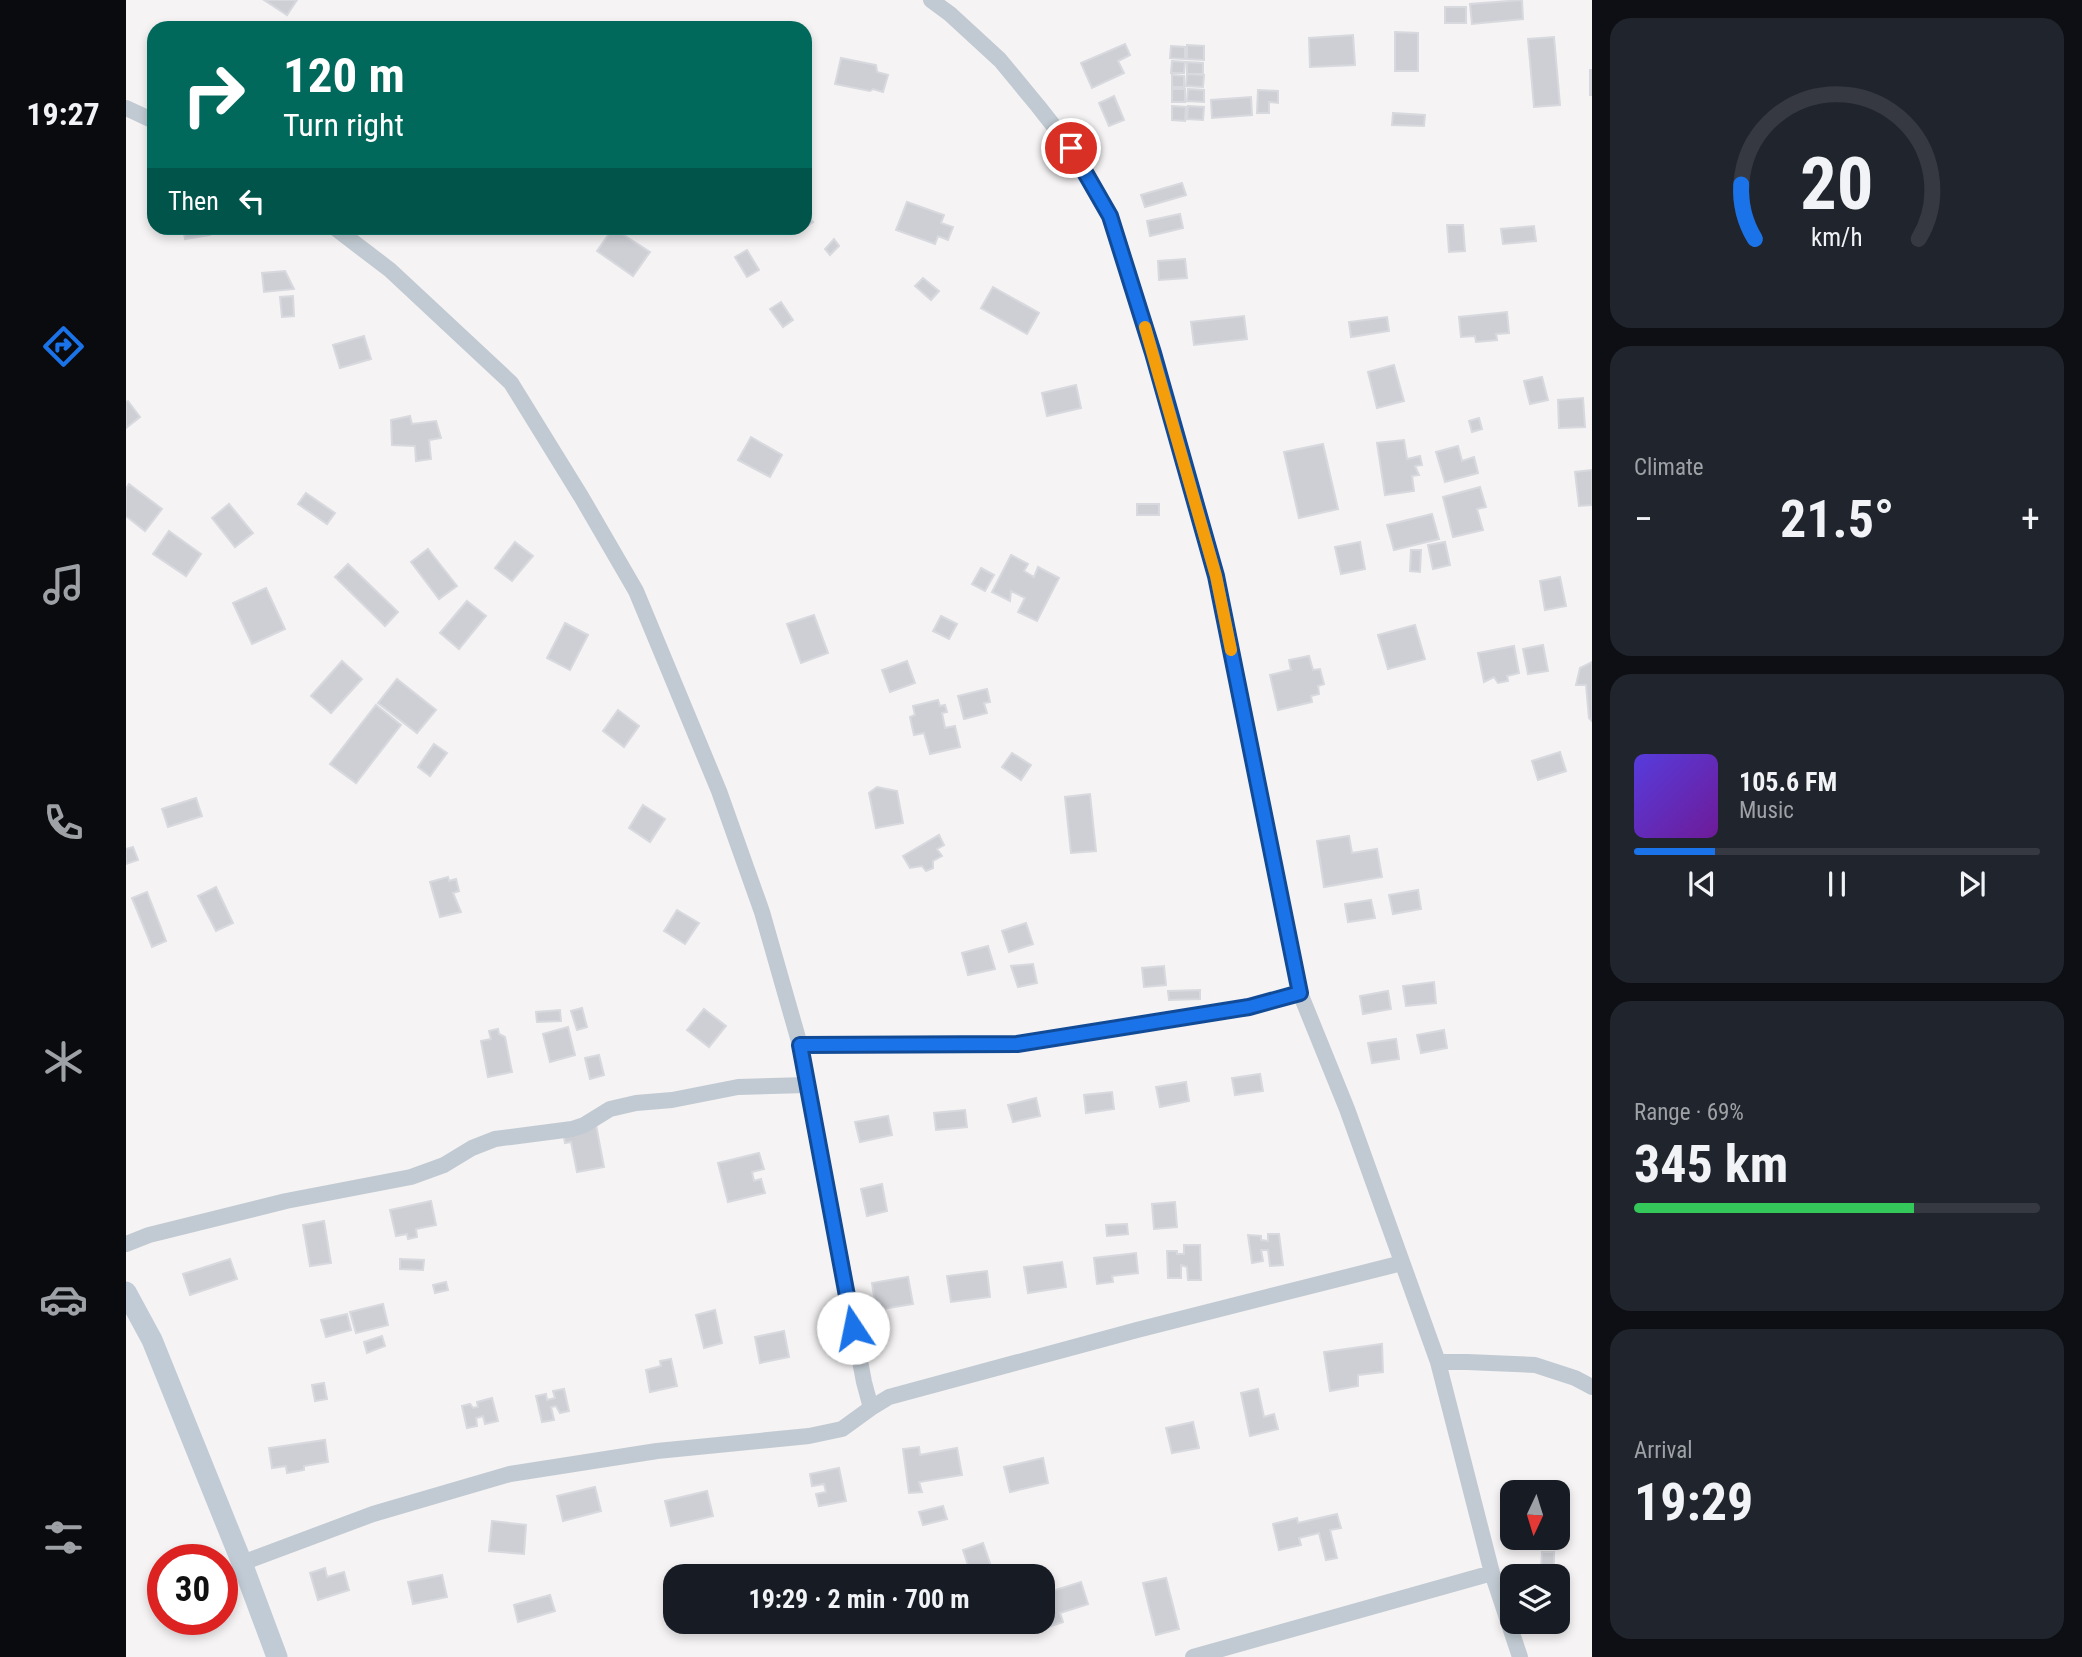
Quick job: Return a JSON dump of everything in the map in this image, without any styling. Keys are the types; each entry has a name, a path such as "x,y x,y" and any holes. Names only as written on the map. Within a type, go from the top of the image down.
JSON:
{"street":[{"path":"931,0 954,7 1000,60 1071,148 1110,216 1153,353 1216,576 1300,993 1347,1109 1438,1362 1492,1573 1520,1657"},
{"path":"126,108 147,118"},
{"path":"344,235 390,270 511,383 636,592 719,791 762,912 800,1045 863,1382 871,1408"},
{"path":"800,1045 1017,1044 1249,1007 1300,993"},
{"path":"126,1244 149,1235 286,1201 411,1177 444,1165 472,1148 495,1139 572,1129 610,1109 738,1087 807,1085"},
{"path":"243,1563 373,1514 510,1474 657,1451 809,1436 842,1429 889,1397 1136,1330 1402,1263"},
{"path":"126,1292 152,1339 243,1563 277,1657"},
{"path":"1438,1362 1535,1365 1575,1378 1592,1387"},
{"path":"1193,1657 1492,1573"}],"building":[{"path":"264,0 297,0 287,15"},
{"path":"1522,0 1523,19 1472,24 1470,4"},
{"path":"1445,7 1466,7 1466,23 1445,23"},
{"path":"1395,32 1418,33 1418,71 1395,71"},
{"path":"1353,35 1355,65 1310,67 1309,38"},
{"path":"1554,37 1560,105 1534,107 1528,39"},
{"path":"1125,44 1130,55 1118,61 1124,73 1092,88 1081,63"},
{"path":"1187,45 1204,46 1204,60 1187,59"},
{"path":"1171,46 1185,47 1185,59 1170,58"},
{"path":"841,58 876,65 877,72 888,75 883,92 835,84"},
{"path":"1172,61 1185,62 1184,73 1171,73"},
{"path":"1187,62 1203,63 1203,74 1187,74"},
{"path":"1592,70 1592,95 1590,95"},
{"path":"1187,74 1204,75 1203,87 1186,86"},
{"path":"1172,75 1184,76 1184,87 1172,87"},
{"path":"1172,89 1185,89 1185,102 1172,102"},
{"path":"1188,89 1204,90 1204,102 1187,101"},
{"path":"1258,90 1278,91 1278,103 1269,102 1269,113 1257,113"},
{"path":"1114,96 1124,120 1109,126 1099,103"},
{"path":"1251,97 1252,115 1212,118 1211,100"},
{"path":"1172,106 1186,107 1185,121 1172,120"},
{"path":"1188,106 1204,107 1203,120 1187,119"},
{"path":"1393,113 1425,115 1424,126 1392,125"},
{"path":"1182,183 1186,195 1145,207 1141,195"},
{"path":"907,202 944,215 941,223 953,227 948,240 938,236 935,244 896,230"},
{"path":"1180,214 1183,228 1150,236 1147,221"},
{"path":"1447,225 1463,225 1465,251 1449,252"},
{"path":"1534,226 1536,241 1503,244 1501,229"},
{"path":"184,235 210,235 185,239"},
{"path":"608,235 624,235 650,252 633,276 597,251"},
{"path":"834,239 839,246 830,255 825,249"},
{"path":"747,250 759,270 747,277 735,257"},
{"path":"1185,259 1187,278 1159,280 1158,261"},
{"path":"285,271 294,289 264,292 262,273"},
{"path":"923,278 939,291 931,300 915,286"},
{"path":"993,287 1039,313 1027,334 981,308"},
{"path":"293,296 294,316 282,317 280,297"},
{"path":"781,302 793,320 783,327 770,309"},
{"path":"1507,312 1509,333 1496,334 1497,340 1476,342 1475,336 1461,337 1459,317"},
{"path":"1244,316 1247,339 1194,345 1191,322"},
{"path":"1387,317 1389,331 1351,337 1349,322"},
{"path":"364,336 371,359 340,368 333,345"},
{"path":"1394,365 1404,401 1377,408 1368,372"},
{"path":"1542,377 1548,400 1530,404 1524,381"},
{"path":"1076,385 1081,408 1047,416 1042,393"},
{"path":"1583,398 1585,427 1559,428 1558,400"},
{"path":"128,401 140,417 126,428 126,402"},
{"path":"410,416 412,424 436,421 441,438 429,440 431,459 416,461 415,446 392,445 391,420"},
{"path":"1479,418 1482,429 1472,432 1469,421"},
{"path":"751,437 782,455 770,477 738,460"},
{"path":"1404,440 1407,459 1420,456 1422,465 1415,466 1419,475 1412,476 1414,491 1385,495 1377,443"},
{"path":"1323,444 1338,509 1299,518 1284,452"},
{"path":"1458,446 1462,461 1474,457 1478,473 1445,482 1436,452"},
{"path":"1592,470 1592,505 1579,506 1575,472"},
{"path":"129,484 162,509 145,531 126,516 126,489"},
{"path":"1480,487 1486,507 1477,509 1483,530 1453,537 1443,497"},
{"path":"306,493 335,513 327,524 298,504"},
{"path":"229,504 253,533 235,547 212,518"},
{"path":"1137,504 1159,504 1159,515 1137,515"},
{"path":"1432,514 1439,539 1394,550 1387,525"},
{"path":"169,531 201,554 186,576 153,554"},
{"path":"515,542 533,556 512,581 495,568"},
{"path":"1360,542 1365,569 1341,574 1335,547"},
{"path":"1445,542 1450,565 1433,569 1428,545"},
{"path":"428,549 457,586 439,599 411,562"},
{"path":"1411,550 1421,550 1420,572 1410,571"},
{"path":"1011,555 1028,564 1024,571 1034,577 1038,567 1059,578 1037,621 1018,612 1025,598 1011,591 1010,601 992,592"},
{"path":"348,564 398,612 385,626 335,577"},
{"path":"981,568 994,575 985,591 972,584"},
{"path":"1560,577 1566,606 1545,610 1540,581"},
{"path":"266,588 285,629 252,644 233,603"},
{"path":"467,601 486,616 459,649 440,633"},
{"path":"814,615 828,653 801,663 787,624"},
{"path":"941,616 957,624 949,639 933,631"},
{"path":"565,623 588,635 570,670 547,658"},
{"path":"1415,625 1425,659 1388,669 1378,635"},
{"path":"1543,645 1548,671 1528,674 1523,649"},
{"path":"1514,646 1519,673 1507,676 1508,681 1498,683 1494,677 1484,682 1478,653"},
{"path":"1309,656 1313,670 1320,669 1324,684 1318,686 1319,694 1311,696 1312,702 1278,710 1270,675 1291,670 1289,660"},
{"path":"342,661 362,679 331,713 311,696"},
{"path":"907,661 915,683 890,692 882,670"},
{"path":"1592,662 1592,721 1589,718 1586,685 1576,685 1580,668"},
{"path":"397,679 436,710 417,733 378,703"},
{"path":"987,689 990,702 984,703 987,713 964,719 958,696"},
{"path":"938,700 940,706 945,705 947,712 942,713 945,728 955,726 960,747 930,754 924,733 914,735 910,717 915,715 913,706"},
{"path":"376,705 401,725 356,783 330,764"},
{"path":"618,710 639,726 624,747 603,731"},
{"path":"434,744 447,753 430,776 418,767"},
{"path":"1560,752 1566,771 1538,780 1532,761"},
{"path":"1012,753 1031,765 1021,780 1002,767"},
{"path":"877,787 897,791 903,823 876,828 869,793"},
{"path":"1090,794 1096,851 1071,853 1065,797"},
{"path":"196,798 202,816 168,827 162,809"},
{"path":"643,805 665,819 650,842 629,828"},
{"path":"939,835 944,845 937,849 942,856 933,861 933,868 926,871 922,866 910,868 903,856"},
{"path":"1349,836 1352,853 1377,849 1382,877 1324,887 1317,841"},
{"path":"133,847 138,860 126,864 126,849"},
{"path":"448,877 449,881 456,879 459,891 453,893 461,912 440,917 430,882"},
{"path":"216,887 233,923 216,931 198,896"},
{"path":"1418,890 1421,909 1393,914 1389,895"},
{"path":"147,892 166,941 152,947 132,898"},
{"path":"1371,900 1375,918 1348,922 1345,904"},
{"path":"677,910 699,923 685,944 664,931"},
{"path":"1026,923 1033,944 1009,952 1002,931"},
{"path":"988,946 995,969 968,975 962,953"},
{"path":"1033,964 1037,983 1018,987 1011,966"},
{"path":"1164,966 1166,985 1144,987 1142,968"},
{"path":"1434,982 1436,1003 1406,1006 1403,986"},
{"path":"1200,990 1200,999 1169,1000 1168,991"},
{"path":"1388,991 1391,1009 1363,1014 1360,996"},
{"path":"582,1008 587,1027 577,1030 571,1011"},
{"path":"704,1009 726,1026 709,1047 687,1030"},
{"path":"560,1010 561,1021 537,1022 536,1012"},
{"path":"568,1027 575,1055 550,1062 543,1034"},
{"path":"498,1029 499,1034 505,1037 512,1072 488,1077 481,1041 491,1039 489,1031"},
{"path":"1444,1030 1447,1048 1421,1053 1417,1035"},
{"path":"1396,1039 1399,1059 1372,1063 1368,1043"},
{"path":"599,1055 604,1075 590,1079 585,1058"},
{"path":"1260,1074 1263,1091 1235,1095 1232,1078"},
{"path":"1186,1082 1189,1101 1160,1107 1156,1087"},
{"path":"1112,1092 1114,1109 1086,1113 1084,1095"},
{"path":"1036,1098 1040,1116 1013,1122 1008,1105"},
{"path":"965,1110 967,1127 936,1130 934,1113"},
{"path":"888,1116 892,1135 860,1142 855,1122"},
{"path":"596,1125 604,1167 577,1172 571,1142 565,1143 563,1131"},
{"path":"759,1153 764,1169 752,1172 754,1181 761,1179 765,1193 728,1202 718,1163"},
{"path":"882,1184 887,1211 867,1216 861,1189"},
{"path":"431,1201 436,1225 416,1229 417,1237 408,1239 407,1234 396,1236 390,1210"},
{"path":"1175,1202 1177,1227 1154,1229 1152,1204"},
{"path":"324,1221 331,1263 310,1266 303,1225"},
{"path":"1127,1224 1128,1234 1107,1236 1106,1225"},
{"path":"1268,1234 1279,1234 1283,1265 1270,1266 1268,1250 1261,1250 1263,1261 1252,1263 1248,1235 1261,1236 1261,1240 1268,1241"},
{"path":"1184,1245 1200,1245 1201,1280 1188,1280 1187,1267 1181,1265 1181,1278 1168,1278 1167,1251 1184,1254"},
{"path":"1136,1253 1138,1273 1112,1276 1113,1282 1097,1284 1094,1258"},
{"path":"230,1259 237,1279 190,1295 183,1274"},
{"path":"400,1259 424,1260 423,1270 400,1269"},
{"path":"1062,1262 1066,1287 1028,1293 1024,1267"},
{"path":"987,1271 990,1297 951,1302 947,1276"},
{"path":"908,1277 913,1304 876,1310 872,1283"},
{"path":"446,1282 448,1290 435,1293 433,1285"},
{"path":"383,1304 388,1325 356,1333 350,1312"},
{"path":"715,1310 722,1343 704,1348 696,1315"},
{"path":"347,1314 351,1330 326,1337 321,1320"},
{"path":"784,1331 789,1357 760,1363 755,1337"},
{"path":"382,1336 385,1346 367,1353 364,1342"},
{"path":"1382,1344 1383,1372 1358,1375 1358,1386 1330,1391 1324,1352"},
{"path":"671,1359 677,1386 650,1392 646,1370 661,1366 660,1361"},
{"path":"324,1383 327,1399 315,1401 312,1385"},
{"path":"564,1389 569,1411 560,1413 556,1406 551,1407 554,1420 542,1422 536,1396 546,1394 547,1400 555,1398 553,1391"},
{"path":"1258,1389 1264,1417 1274,1414 1278,1429 1250,1436 1241,1393"},
{"path":"492,1398 498,1421 485,1424 483,1416 476,1418 477,1426 467,1428 462,1406 470,1404 473,1408 478,1407 477,1402"},
{"path":"1193,1422 1199,1448 1172,1453 1166,1428"},
{"path":"325,1440 328,1462 304,1466 304,1470 287,1473 286,1466 272,1468 269,1448"},
{"path":"919,1447 920,1455 957,1448 962,1475 919,1482 922,1492 909,1493 903,1449"},
{"path":"1043,1458 1048,1483 1010,1492 1004,1467"},
{"path":"839,1468 846,1501 819,1506 816,1494 826,1492 824,1484 812,1486 810,1474"},
{"path":"595,1487 601,1511 563,1521 557,1496"},
{"path":"707,1491 713,1516 671,1526 665,1501"},
{"path":"943,1506 947,1519 923,1525 919,1512"},
{"path":"1337,1514 1341,1528 1330,1530 1337,1558 1326,1560 1319,1533 1299,1538 1301,1545 1279,1550 1273,1524 1297,1518 1298,1523"},
{"path":"492,1521 526,1525 524,1554 489,1551"},
{"path":"983,1543 990,1564 968,1564 963,1550"},
{"path":"1542,1552 1554,1552 1554,1564 1541,1564"},
{"path":"325,1568 327,1577 344,1572 349,1590 318,1600 310,1573"},
{"path":"442,1575 447,1597 413,1604 408,1582"},
{"path":"1166,1578 1179,1629 1156,1635 1143,1583"},
{"path":"1081,1582 1088,1604 1060,1613 1063,1622 1055,1625 1055,1590"},
{"path":"550,1595 555,1611 518,1622 514,1605"}],"slow traffic":[{"path":"1145,327 1216,576 1231,650"}],"route":[{"path":"853,1328 800,1045 1017,1044 1249,1007 1300,993 1216,576 1153,353 1110,216 1071,148"}]}
